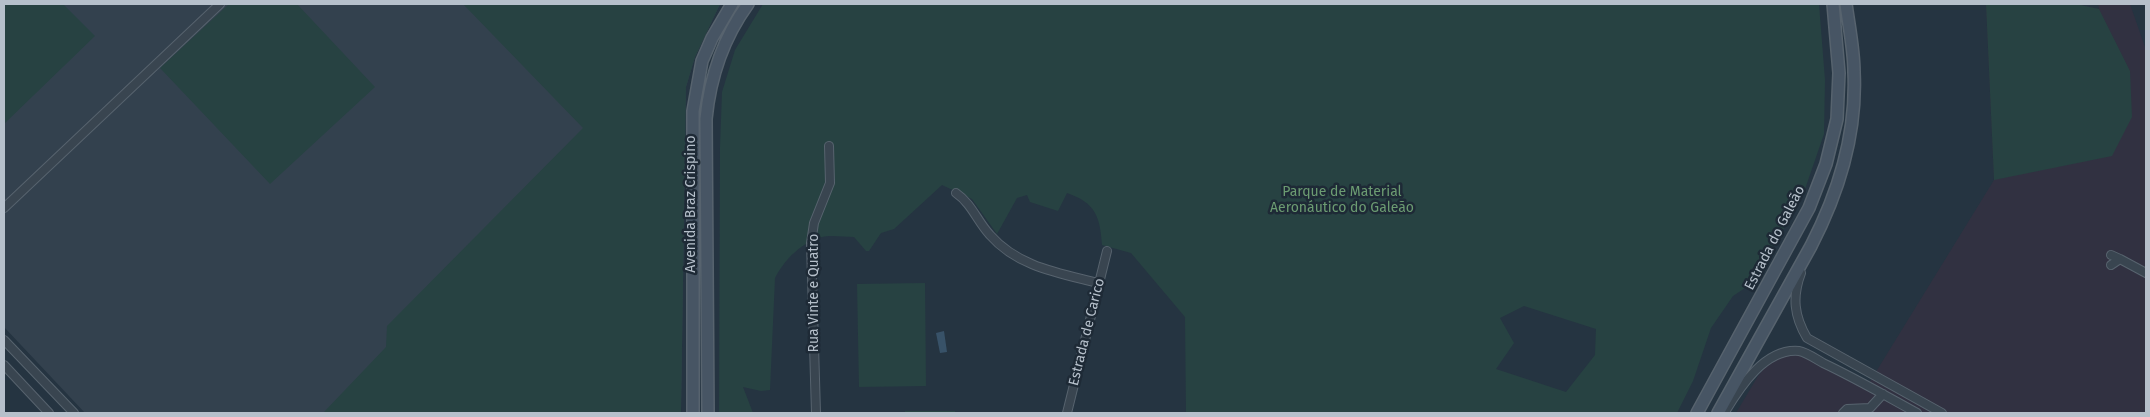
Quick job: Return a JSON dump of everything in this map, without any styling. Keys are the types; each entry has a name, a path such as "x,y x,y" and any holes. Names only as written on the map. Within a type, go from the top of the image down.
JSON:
{"main road":[{"name":"Avenida Braz Crispino","path":"693,413 692,111 702,61 712,38 732,4"},
{"name":"Avenida Braz Crispino","path":"708,413 706,119 708,99 720,59 734,25 748,4"},
{"name":"Estrada do Galeão","path":"1697,413 1809,208 1826,164 1837,119 1839,73 1833,4"},
{"path":"1718,413 1811,246 1824,220 1841,174 1852,122 1854,70 1846,4"}],"street":[{"path":"4,208 220,4"},
{"name":"Rua Vinte e Quatro","path":"816,413 811,243 814,224 830,183 832,169 829,146"},
{"path":"956,193 966,200 989,235 1013,256 1042,269 1098,283"},
{"path":"1811,246 1795,288 1797,316 1808,338 1942,413"},
{"name":"Estrada de Carico","path":"1067,413 1107,252"},
{"path":"2111,255 2146,273"},
{"path":"2111,265 2120,259"},
{"path":"4,340 70,412"},
{"path":"1724,413 1757,369 1770,360 1786,353 1800,351 1917,413"},
{"path":"4,364 49,413"},
{"path":"1843,413 1847,409 1870,408 1883,394"}],"shaded area":[{"path":"4,4 720,4 695,57 686,87 681,413 85,413 4,327"},
{"path":"1986,4 2075,4 2099,9 2098,4 2130,4 2146,50 2146,413 1736,413 1758,376 1768,364 1784,356 1799,355 1866,388 1994,180"},
{"path":"944,331 947,352 940,353 936,333"}],"green space":[{"path":"4,4 63,4 95,36 4,124"},
{"path":"229,4 297,4 375,87 270,184 160,68"},
{"path":"463,4 720,4 695,57 686,87 681,413 323,413 386,347 387,326 583,128"},
{"name":"Parque de Material Aeronáutico do Galeão","path":"763,4 1819,4 1825,80 1824,134 1804,192 1754,282 1733,296 1711,328 1693,381 1677,413 1186,413 1185,317 1131,253 1102,245 1098,219 1090,206 1067,193 1058,211 1030,202 1027,195 1017,198 997,234 972,199 942,185 894,229 881,233 869,251 866,251 854,237 826,236 807,243 789,258 775,278 770,390 761,391 743,387 753,413 719,413 722,92 735,50","holes":["1524,306 1596,329 1595,355 1566,392 1496,369 1514,343 1500,318"]},
{"path":"1986,4 2076,4 2099,9 2130,71 2132,117 2112,156 1994,180"},
{"path":"925,283 926,386 859,387 857,284"},
{"path":"905,411 955,411 955,413 905,413"}]}
